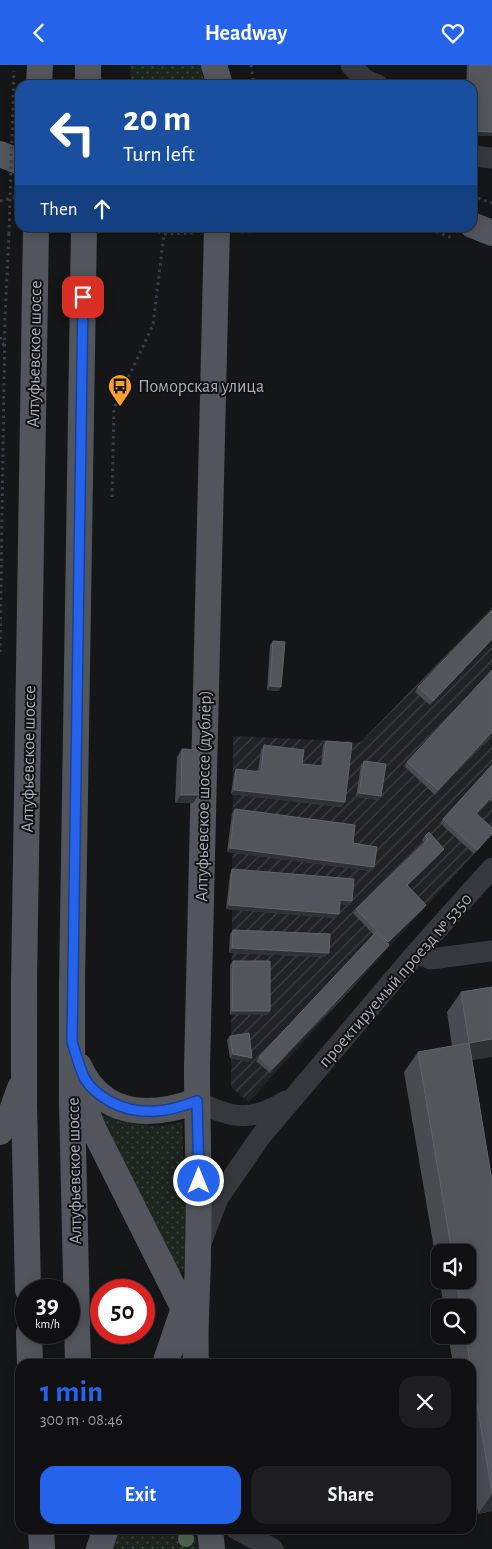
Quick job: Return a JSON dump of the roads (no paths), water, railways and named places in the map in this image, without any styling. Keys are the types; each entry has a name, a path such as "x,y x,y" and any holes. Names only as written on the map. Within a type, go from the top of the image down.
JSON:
{"main road":[{"path":"88,65 88,80"},
{"path":"214,65 216,80"},
{"path":"214,65 218,80"},
{"path":"0,154 15,160"},
{"path":"477,227 492,233"},
{"name":"Алтуфьевское шоссе","path":"78,1359 72,1054 84,232"},
{"name":"Алтуфьевское шоссе (дублёр)","path":"196,1357 199,1145 197,1101 217,232"},
{"name":"Алтуфьевское шоссе","path":"28,1279 24,1076 36,235"},
{"path":"72,1054 88,1083 103,1098 116,1105 130,1110 145,1112 170,1110 197,1101"},
{"path":"72,1054 80,1096 93,1128 184,1309 196,1357"},
{"path":"0,1091 24,1076"},
{"path":"0,1133 11,1113 24,1076"},
{"path":"167,1359 184,1309 198,1251"},
{"path":"29,1344 30,1359"},
{"path":"41,1534 42,1549"},
{"path":"90,1534 91,1549"},
{"path":"99,1549 104,1534"},
{"path":"210,1534 212,1549"}],"street":[{"path":"351,65 364,80"},
{"path":"477,156 492,158"},
{"name":"проектируемый проезд № 5350","path":"198,1251 218,1198 262,1136 416,953 492,868"},
{"path":"416,953 431,959 492,951"},
{"name":"проектируемый проезд № 5350","path":"197,1101 220,1113 252,1115 273,1109 298,1091"},
{"path":"245,1534 273,1549"}],"place":[{"name":"Поморская улица","path":"120,407"}]}
